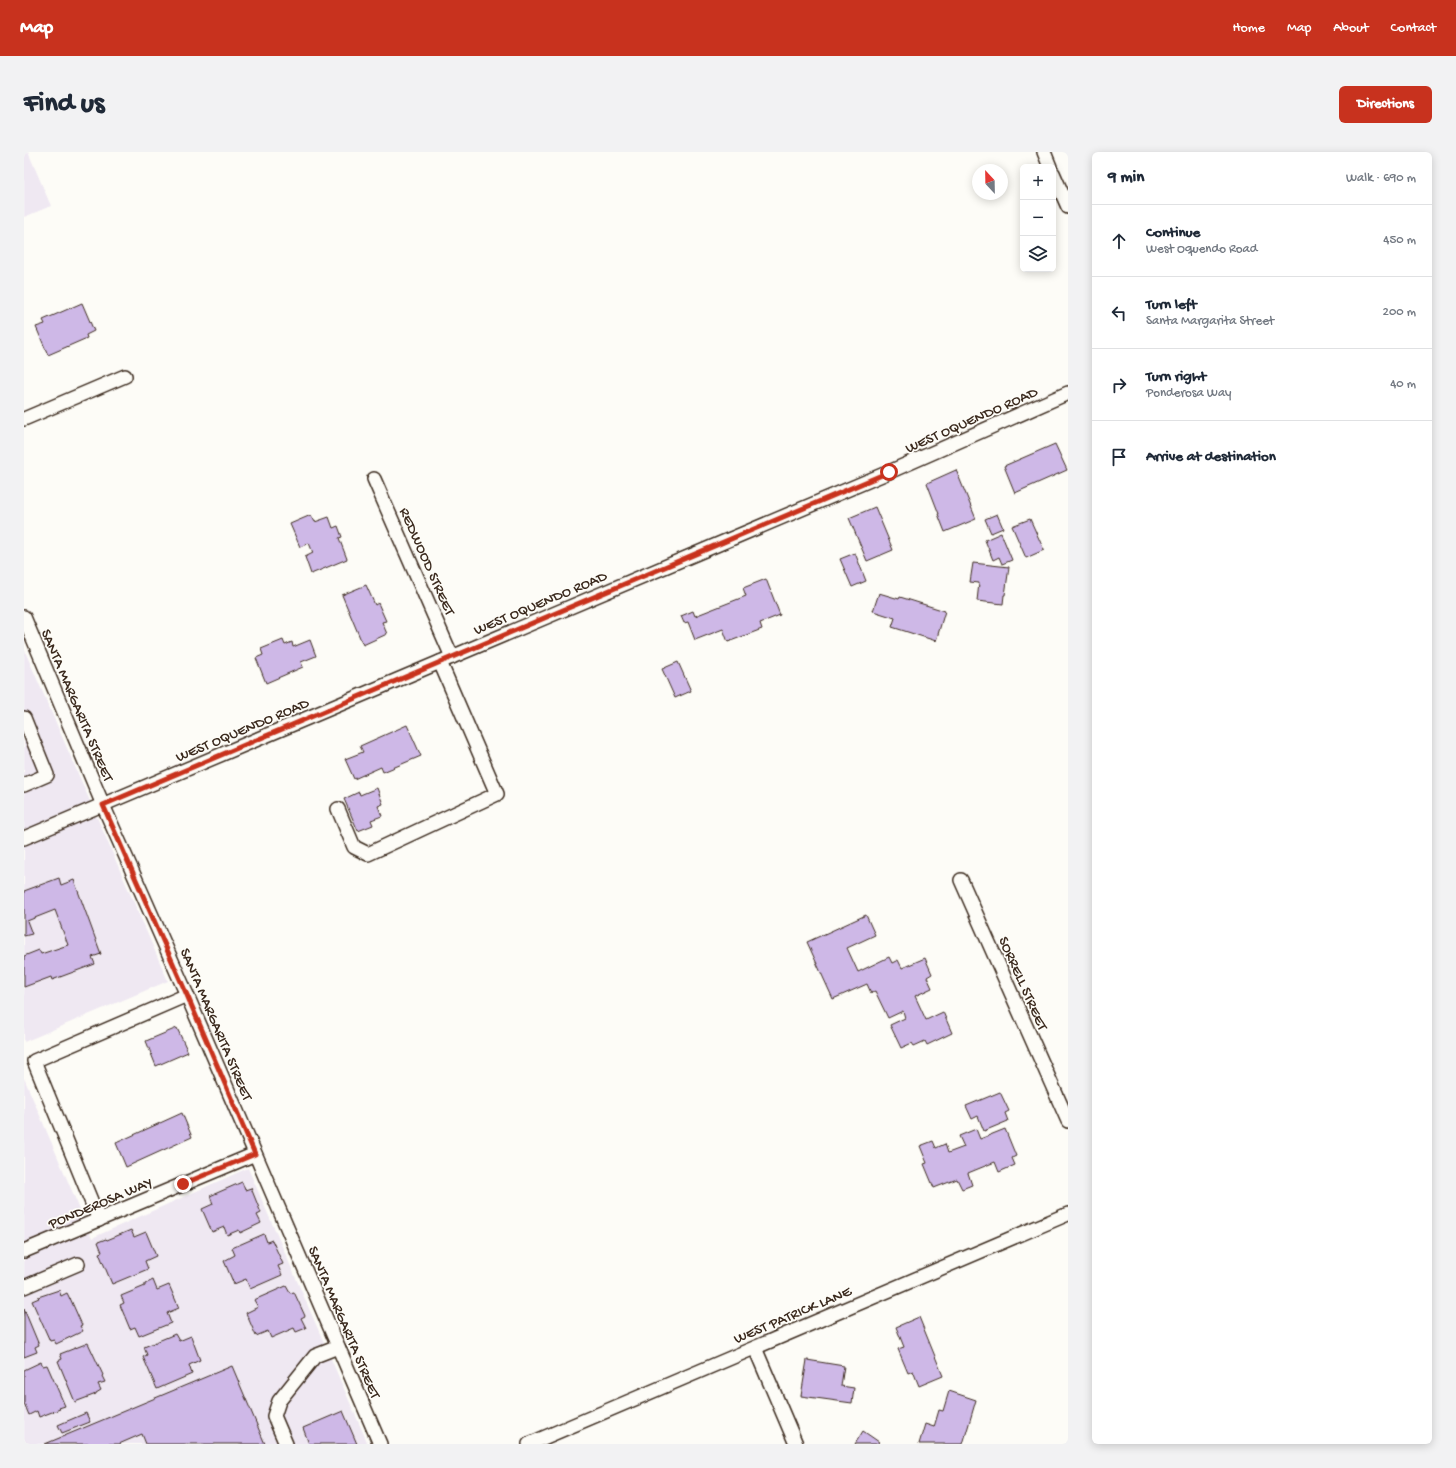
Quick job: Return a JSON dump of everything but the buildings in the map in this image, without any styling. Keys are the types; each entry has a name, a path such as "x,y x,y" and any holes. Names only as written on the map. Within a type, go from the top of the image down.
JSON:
{"street":[{"path":"1044,152 1049,164"},
{"path":"1056,180 1068,207"},
{"path":"24,419 125,376"},
{"name":"WEST OQUENDO ROAD","path":"24,838 889,472 1068,393"},
{"name":"REDWOOD STREET","path":"338,809 354,847 368,854 497,794 446,659 374,479"},
{"name":"SANTA MARGARITA STREET","path":"24,617 103,805 187,995 380,1444"},
{"path":"24,718 47,775 24,785"},
{"name":"SORRELL STREET","path":"961,880 1068,1121"},
{"path":"99,1220 34,1061 187,995"},
{"name":"PONDEROSA WAY","path":"24,1251 255,1154"},
{"name":"WEST PATRICK LANE","path":"529,1444 1068,1214"},
{"path":"24,1287 78,1264"},
{"path":"286,1444 274,1416 279,1401 315,1356 338,1346"},
{"path":"755,1348 796,1444"}],"shaded area":[{"path":"24,152 28,152 51,206 24,217"},
{"path":"24,649 168,981 24,1042"},
{"path":"24,1078 92,1238 248,1168 368,1444 24,1444"}],"route":[{"path":"183,1184 255,1154 103,805 889,472"}]}
